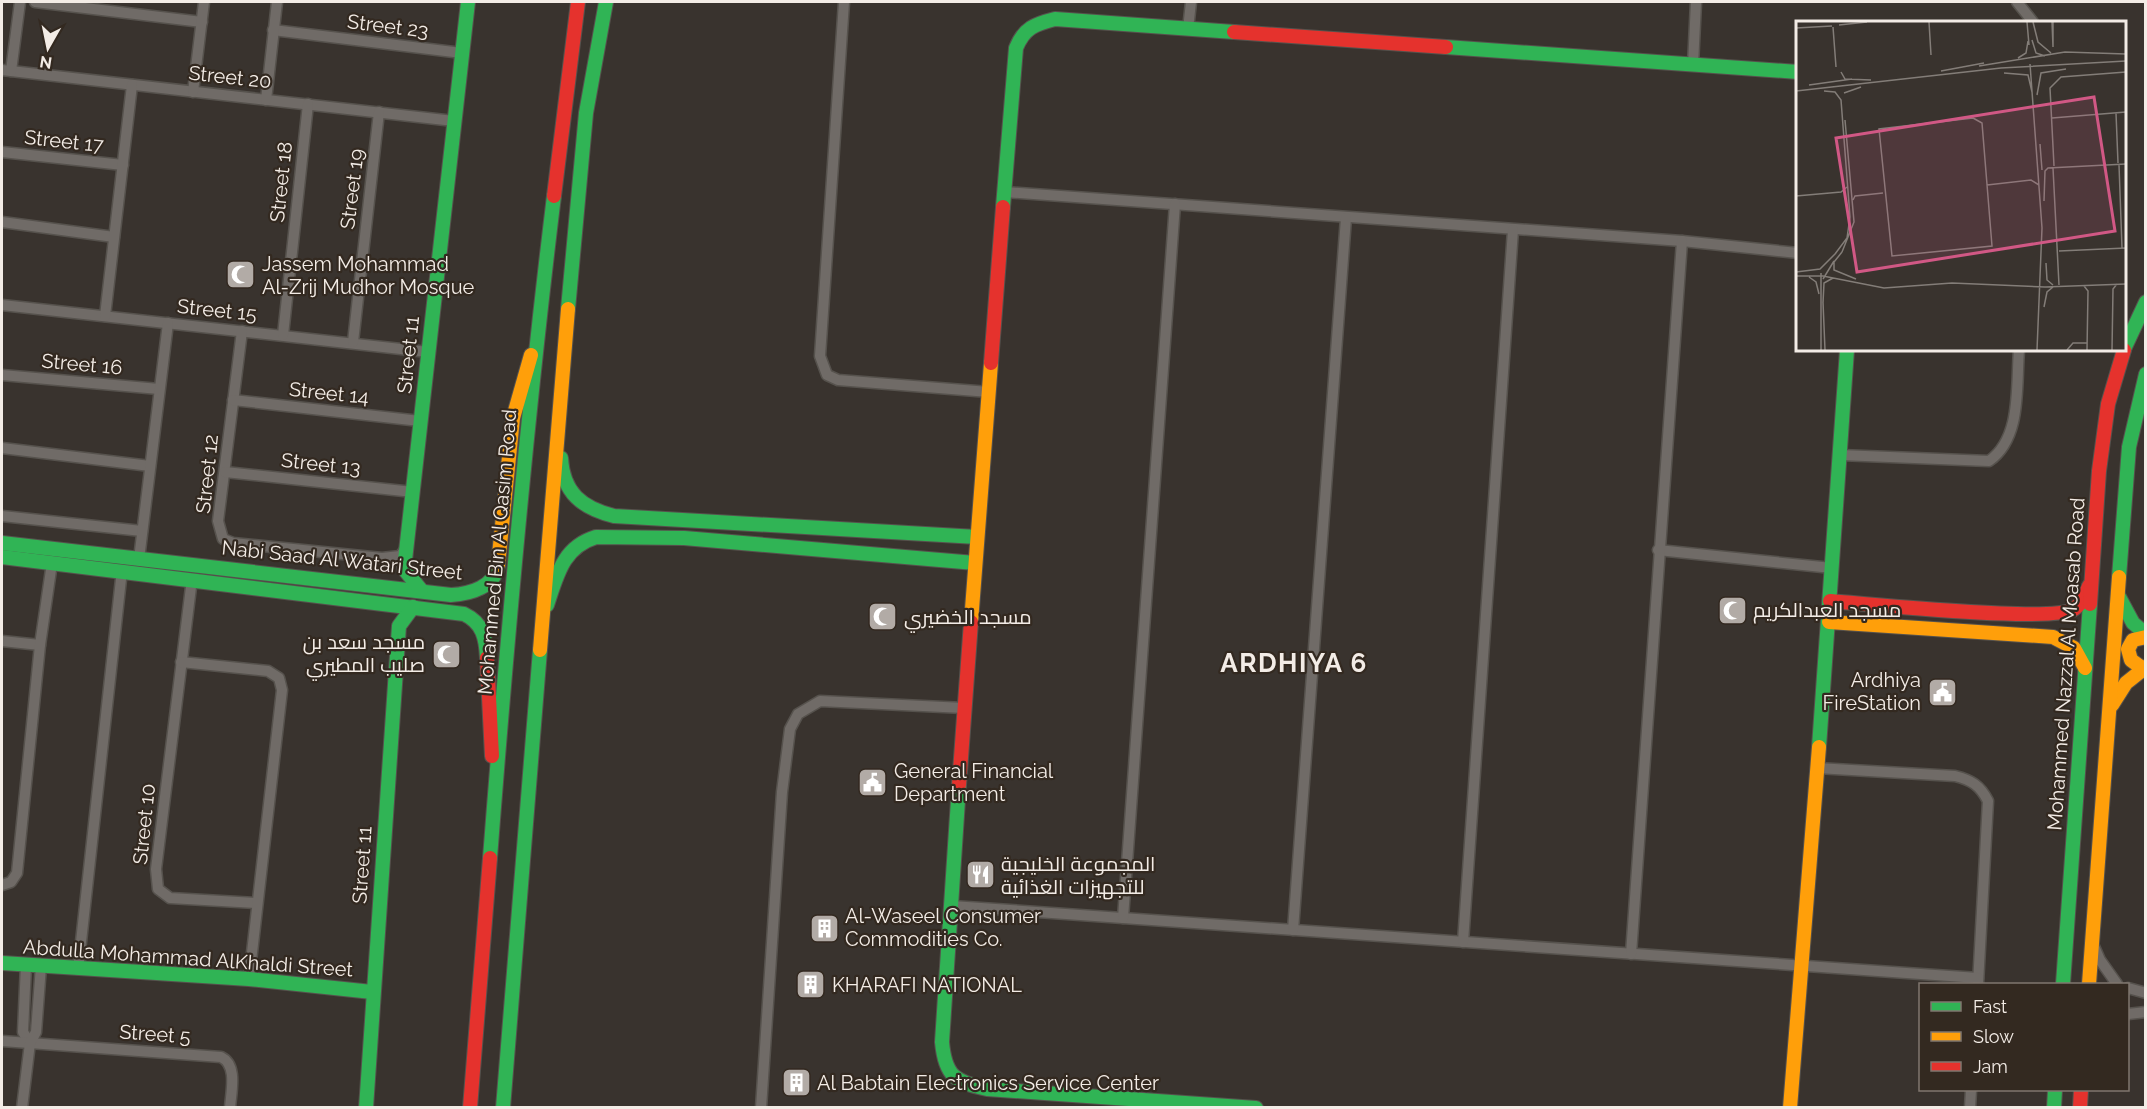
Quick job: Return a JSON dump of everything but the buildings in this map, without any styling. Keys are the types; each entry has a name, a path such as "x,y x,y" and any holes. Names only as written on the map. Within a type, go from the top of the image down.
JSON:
{"street":[{"path":"6,71 20,2"},
{"path":"35,2 202,22"},
{"path":"193,92 204,2"},
{"path":"266,100 277,2"},
{"name":"Street 11","path":"404,569 468,2"},
{"name":"Mohammed Bin Al Qasim Road","path":"470,1107 495,794 538,329 578,2"},
{"path":"585,2 568,112 575,119 586,113"},
{"path":"503,1107 574,230 586,113 606,2"},
{"path":"844,2 820,356 827,375 838,380 989,392"},
{"path":"1188,29 1191,2"},
{"path":"1693,65 1696,2"},
{"path":"2018,2 2032,21"},
{"path":"1256,1107 1109,1103 998,1091 961,1083 948,1074 943,1061 942,1042 975,563 1016,48 1021,33 1033,25 1055,19 1796,72"},
{"name":"Street 23","path":"273,30 462,53"},
{"name":"Street 20","path":"6,71 454,121"},
{"name":"Street 17","path":"105,316 132,85"},
{"name":"Street 18","path":"283,335 308,104"},
{"name":"Street 19","path":"353,342 379,112"},
{"name":"Street 17","path":"2,152 123,165"},
{"path":"1005,192 1682,241 1796,253"},
{"path":"1123,918 1175,204"},
{"path":"1293,930 1346,218"},
{"path":"2,222 114,237"},
{"path":"574,230 560,468 565,485 576,502 595,512 614,516 977,537"},
{"path":"1463,942 1513,230"},
{"path":"1631,954 1654,639 1658,550 1682,241"},
{"name":"Mohammed Nazzal Al Moasab Road","path":"2126,345 2145,302"},
{"name":"Street 15","path":"2,305 428,352"},
{"path":"139,559 168,323"},
{"name":"Nabi Saad Al Watari Street","path":"2,543 463,595 477,591 492,579 497,571 513,418 538,329"},
{"name":"Street 12","path":"242,331 218,521 223,539 233,543 382,558 400,556 407,546"},
{"path":"1790,1107 1829,622 1847,351"},
{"path":"1839,455 1989,461 2001,453 2007,443 2014,415 2019,351"},
{"name":"Mohammed Nazzal Al Moasab Road","path":"2063,983 2103,439 2108,404 2123,351"},
{"path":"2089,983 2129,447 2145,374"},
{"name":"Street 16","path":"2,375 159,389"},
{"name":"Street 14","path":"233,400 420,421"},
{"path":"2,448 150,466"},
{"name":"Street 13","path":"225,472 413,492"},
{"path":"2,516 142,531"},
{"path":"614,516 606,519 604,525 609,536 615,537"},
{"path":"544,614 562,561 569,550 585,539 684,538 975,563"},
{"path":"1658,550 1832,568"},
{"name":"Nabi Saad Al Watari Street","path":"2,557 464,614 476,620 483,629 489,653 495,794"},
{"path":"2,885 11,882 17,873 40,645 52,563"},
{"path":"370,601 367,592 404,569 434,601 429,608"},
{"path":"78,969 122,570"},
{"name":"Street 10","path":"192,579 156,869 158,889 170,898 256,903"},
{"path":"1830,601 1996,613 2069,611 2084,598 2092,579"},
{"path":"2108,716 2120,690 2144,668 2131,660 2128,649 2133,640 2145,636 2133,623 2118,595"},
{"path":"385,603 399,626 413,607"},
{"path":"1994,632 1996,613"},
{"path":"1829,622 2037,634 2063,640 2078,651 2086,671"},
{"name":"Street 11","path":"366,1107 372,992 399,626"},
{"path":"2,641 40,645"},
{"path":"181,662 268,671 279,678 282,690 249,979"},
{"path":"761,1107 782,792 790,729 798,714 820,701 964,708"},
{"path":"952,906 1803,966 1978,981 1988,801 1982,788 1970,780 1955,776 1817,768"},
{"path":"2092,941 2100,960 2116,983"},
{"name":"Abdulla Mohammad AlKhaldi Street","path":"2,963 249,979 372,992"},
{"path":"26,965 23,1032 30,1043"},
{"path":"22,1107 30,1043 36,1032 41,966"},
{"path":"2129,989 2145,993"},
{"path":"2129,1014 2145,1012"},
{"name":"Street 5","path":"2,1041 220,1057 227,1061 231,1068 230,1107"},
{"path":"1970,1107 1971,1091"},
{"path":"2054,1107 2055,1091"},
{"path":"2080,1107 2081,1091"}],"traffic: fast":[{"path":"421,590 404,569 468,2"},
{"path":"568,309 586,113 606,2"},
{"path":"1003,207 1016,48 1027,31 1055,19 1234,32"},
{"path":"1446,47 1796,72"},
{"path":"490,858 518,527 554,196"},
{"path":"2126,345 2146,302"},
{"path":"1819,747 1847,351"},
{"path":"2119,577 2129,447 2146,374"},
{"path":"561,458 566,481 576,497 592,508 614,516 977,537"},
{"path":"547,605 558,573 569,555 576,548 596,537 684,538 975,563"},
{"path":"2,543 451,595 481,588 492,579 498,565"},
{"path":"2,557 464,614 475,622 482,632 487,658"},
{"path":"2118,595 2133,623 2146,634"},
{"path":"2063,983 2090,604"},
{"path":"366,1108 399,626 413,607"},
{"path":"503,1108 540,650"},
{"path":"959,785 942,1042 946,1063 954,1076 959,1080 987,1089 1256,1108"},
{"path":"2,963 249,979 372,992"},
{"path":"2054,1108 2055,1091"}],"traffic: slow":[{"path":"540,650 568,309"},
{"path":"498,565 513,418 531,355"},
{"path":"971,622 991,363"},
{"path":"2089,983 2119,577"},
{"path":"1829,622 2053,637 2074,648 2085,668"},
{"path":"2142,668 2131,660 2128,649 2133,640 2146,637"},
{"path":"2112,705 2126,683 2146,667"},
{"path":"1790,1108 1819,747"}],"traffic: jam":[{"path":"554,196 578,2"},
{"path":"1234,32 1446,47"},
{"path":"991,363 1003,207"},
{"path":"2090,604 2099,471 2108,404 2124,351"},
{"path":"1830,601 1918,609 2059,613 2077,607 2089,586"},
{"path":"959,785 971,622"},
{"path":"487,658 492,756"},
{"path":"470,1108 490,858"},
{"path":"2080,1108 2081,1091"}],"place":[{"name":"Jassem Mohammad Al-Zrij Mudhor Mosque","path":"241,275"},
{"name":"مسجد العبدالكريم","path":"1732,610"},
{"name":"مسجد الخضيري","path":"883,617"},
{"name":"مسجد سعد بن صليب المطيري","path":"446,654"},
{"name":"Ardhiya FireStation","path":"1942,692"},
{"name":"General Financial Department","path":"873,782"},
{"name":"المجموعة الخليجية للتجهيزات الغذائية","path":"980,875"},
{"name":"Al-Waseel Consumer Commodities Co.","path":"824,928"},
{"name":"KHARAFI NATIONAL","path":"811,985"},
{"name":"Al Babtain Electronics Service Center","path":"796,1083"}],"district":[{"name":"ARDHIYA 6","path":"1294,663"}]}
